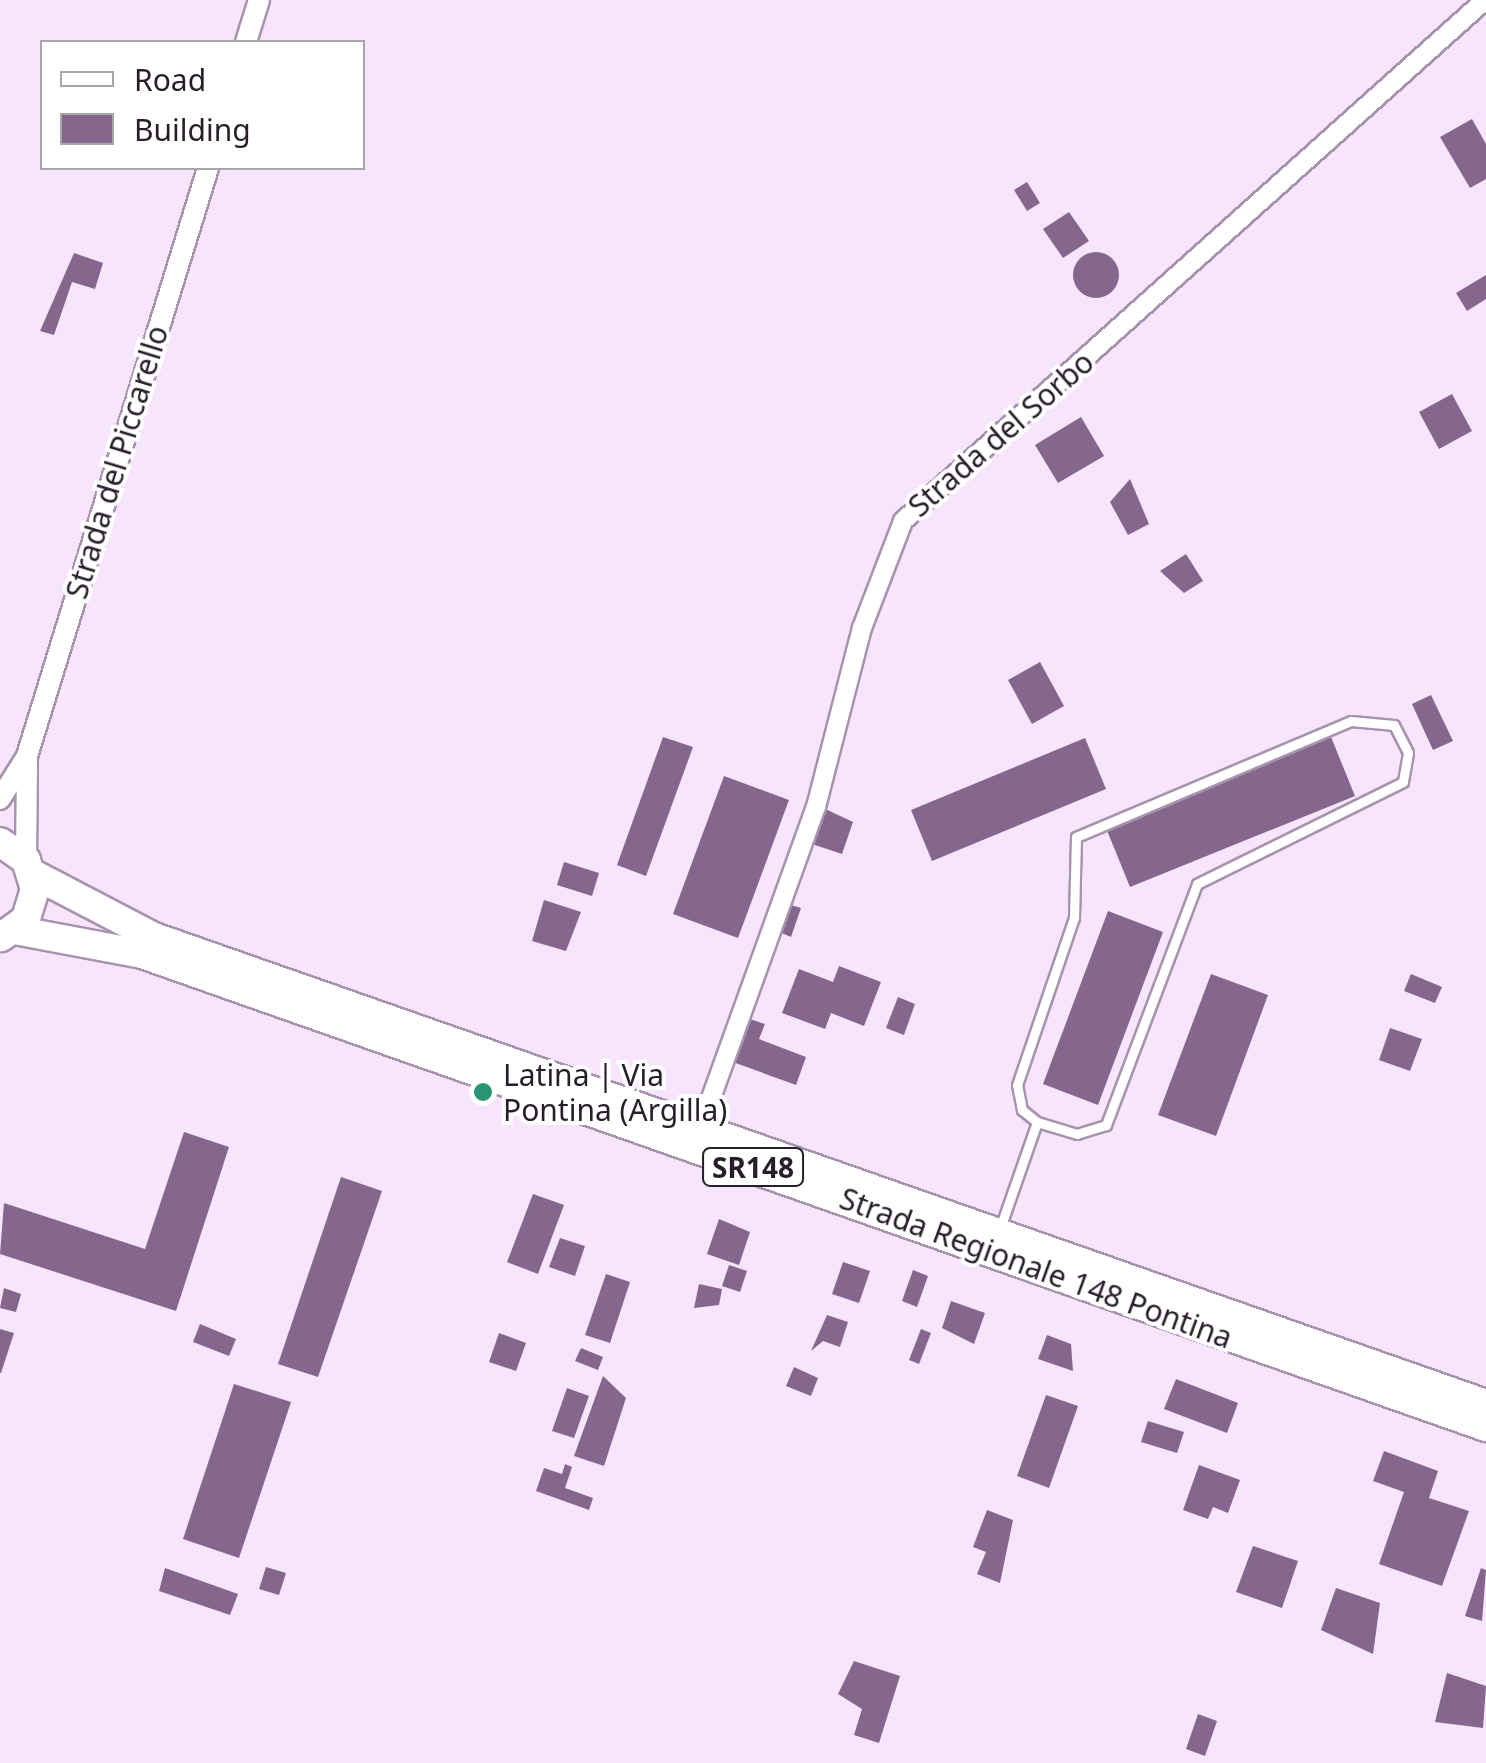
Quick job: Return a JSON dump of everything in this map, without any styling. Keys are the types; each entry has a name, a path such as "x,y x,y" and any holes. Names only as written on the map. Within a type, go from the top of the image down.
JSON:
{"main road":[{"name":"Strada Regionale 148 Pontina","path":"0,842 29,867 140,931 1486,1404"},
{"name":"Strada Regionale 148 Pontina","path":"4,935 33,904 29,867"},
{"name":"Strada Regionale 148 Pontina","path":"4,935 142,954 1486,1427"}],"street":[{"path":"247,40 258,0"},
{"name":"Strada del Sorbo","path":"701,1126 816,807 858,644 903,521 1486,0"},
{"name":"Strada del Piccarello","path":"0,799 27,756 207,170"},
{"name":"Strada del Piccarello","path":"27,756 29,867"}],"lane":[{"path":"1352,721 1394,725 1408,752 1403,782 1198,884 1106,1125 1077,1134 1037,1122 1022,1110 1017,1085 1074,918 1076,836 1352,721"},
{"path":"998,1234 1037,1122"}],"building":[{"path":"1472,119 1486,144 1486,179 1470,188 1440,137"},
{"path":"1027,182 1040,203 1027,211 1014,190"},
{"path":"1069,212 1089,241 1063,258 1043,229"},
{"path":"1096,252 1112,259 1119,275 1112,291 1096,298 1080,291 1073,275 1080,259"},
{"path":"74,253 103,263 95,289 72,282 54,335 40,331"},
{"path":"1486,275 1486,299 1467,311 1456,293"},
{"path":"1452,394 1472,431 1439,449 1419,412"},
{"path":"1081,417 1104,456 1058,483 1035,445"},
{"path":"1130,479 1149,524 1128,535 1110,502"},
{"path":"1186,554 1203,581 1184,593 1160,571"},
{"path":"1040,662 1064,706 1032,724 1008,680"},
{"path":"1431,695 1453,741 1433,750 1412,704"},
{"path":"663,737 693,747 646,876 617,865"},
{"path":"1331,737 1355,796 1130,887 1106,828"},
{"path":"1085,738 1106,789 932,861 911,810"},
{"path":"724,776 789,800 738,938 673,914"},
{"path":"821,807 853,822 842,854 809,843"},
{"path":"564,862 599,873 592,896 557,885"},
{"path":"544,900 581,912 566,951 532,941"},
{"path":"787,904 801,908 791,937 777,931"},
{"path":"1108,911 1163,932 1098,1105 1043,1084"},
{"path":"839,966 881,982 864,1026 831,1013 825,1029 782,1013 799,969 833,982"},
{"path":"1211,974 1268,995 1216,1136 1158,1115"},
{"path":"1411,974 1442,987 1435,1003 1404,991"},
{"path":"898,997 915,1004 904,1035 886,1028"},
{"path":"750,1019 765,1024 759,1039 806,1057 796,1085 730,1061"},
{"path":"1390,1028 1422,1039 1410,1071 1379,1060"},
{"path":"184,1132 229,1147 176,1311 0,1254 4,1203 145,1249"},
{"path":"341,1177 382,1191 318,1377 278,1364"},
{"path":"533,1194 564,1205 538,1274 507,1262"},
{"path":"719,1219 750,1232 739,1265 707,1254"},
{"path":"560,1238 585,1246 575,1276 549,1267"},
{"path":"843,1262 870,1271 859,1303 832,1294"},
{"path":"729,1265 747,1271 740,1292 722,1286"},
{"path":"913,1270 928,1276 917,1307 902,1301"},
{"path":"606,1274 630,1282 610,1343 585,1335"},
{"path":"699,1284 722,1289 719,1305 694,1308"},
{"path":"4,1288 21,1294 16,1312 0,1308"},
{"path":"951,1301 985,1313 974,1344 942,1328"},
{"path":"827,1315 848,1322 840,1347 823,1341 811,1351"},
{"path":"200,1324 236,1339 229,1356 193,1342"},
{"path":"0,1329 14,1333 1,1373 0,1373"},
{"path":"921,1329 931,1333 919,1364 909,1360"},
{"path":"499,1333 526,1343 516,1371 489,1362"},
{"path":"1047,1335 1071,1344 1073,1371 1038,1359"},
{"path":"581,1348 603,1357 598,1370 575,1361"},
{"path":"794,1367 818,1378 811,1396 786,1386"},
{"path":"603,1376 626,1398 604,1466 574,1456"},
{"path":"1176,1379 1238,1403 1227,1433 1164,1409"},
{"path":"234,1384 291,1402 239,1558 183,1539"},
{"path":"567,1388 589,1396 574,1438 552,1431"},
{"path":"1046,1395 1078,1406 1049,1488 1017,1476"},
{"path":"1148,1421 1184,1432 1177,1453 1141,1442"},
{"path":"1384,1451 1438,1471 1429,1498 1469,1511 1442,1586 1379,1564 1404,1492 1373,1481"},
{"path":"565,1464 572,1467 565,1488 593,1498 589,1510 536,1491 544,1468 562,1474"},
{"path":"1199,1465 1240,1480 1228,1513 1213,1507 1208,1519 1183,1510"},
{"path":"987,1510 1013,1520 1000,1583 977,1574 986,1552 973,1547"},
{"path":"1253,1546 1298,1561 1282,1608 1236,1592"},
{"path":"266,1567 286,1573 279,1595 259,1589"},
{"path":"165,1568 238,1594 230,1615 159,1591"},
{"path":"1481,1568 1486,1570 1482,1621 1465,1616"},
{"path":"1336,1588 1380,1603 1373,1654 1321,1630"},
{"path":"854,1661 900,1676 879,1743 854,1735 862,1709 838,1694"},
{"path":"1447,1673 1486,1686 1483,1728 1435,1722"},
{"path":"1198,1714 1217,1721 1205,1756 1186,1749"}],"place":[{"name":"Latina | Via Pontina (Argilla)","path":"483,1092"}]}
